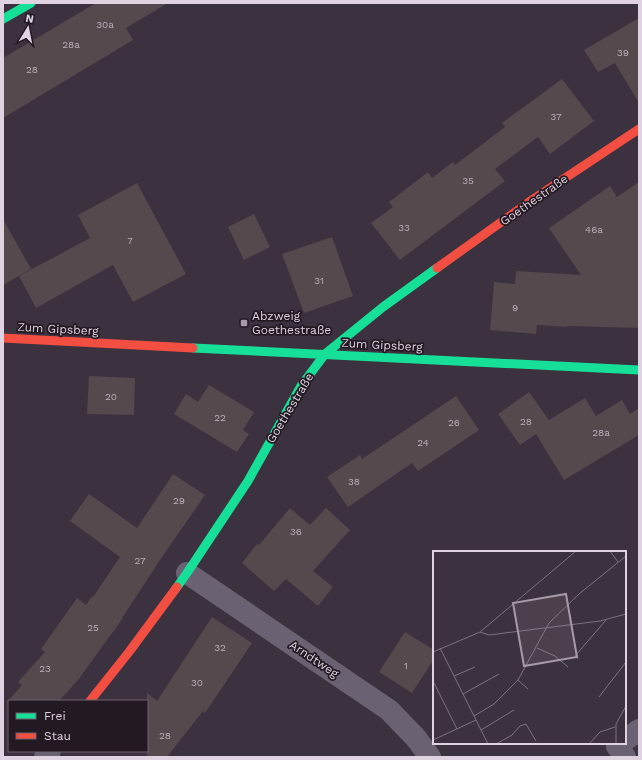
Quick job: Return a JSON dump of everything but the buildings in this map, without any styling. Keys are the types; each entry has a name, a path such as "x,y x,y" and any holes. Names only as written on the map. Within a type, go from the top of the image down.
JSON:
{"street":[{"path":"3,19 31,3"},
{"name":"Goethestraße","path":"91,700 129,652 187,573 248,481 301,386 325,354 383,307 532,200 639,129"},
{"name":"Zum Gipsberg","path":"3,338 639,370"},
{"name":"Arndtweg","path":"187,573 389,710 416,738 430,757"},
{"path":"626,739 639,730"},
{"path":"619,744 616,746 625,757"}],"traffic: fast":[{"path":"3,19 31,3"},
{"path":"177,587 248,481 301,386 325,354 383,307 437,268"},
{"path":"193,348 639,370"}],"traffic: jam":[{"path":"437,268 532,200 639,129"},
{"path":"3,338 193,348"},
{"path":"91,700 129,652 177,587"}],"place":[{"name":"Abzweig Goethestraße","path":"244,323"}]}
